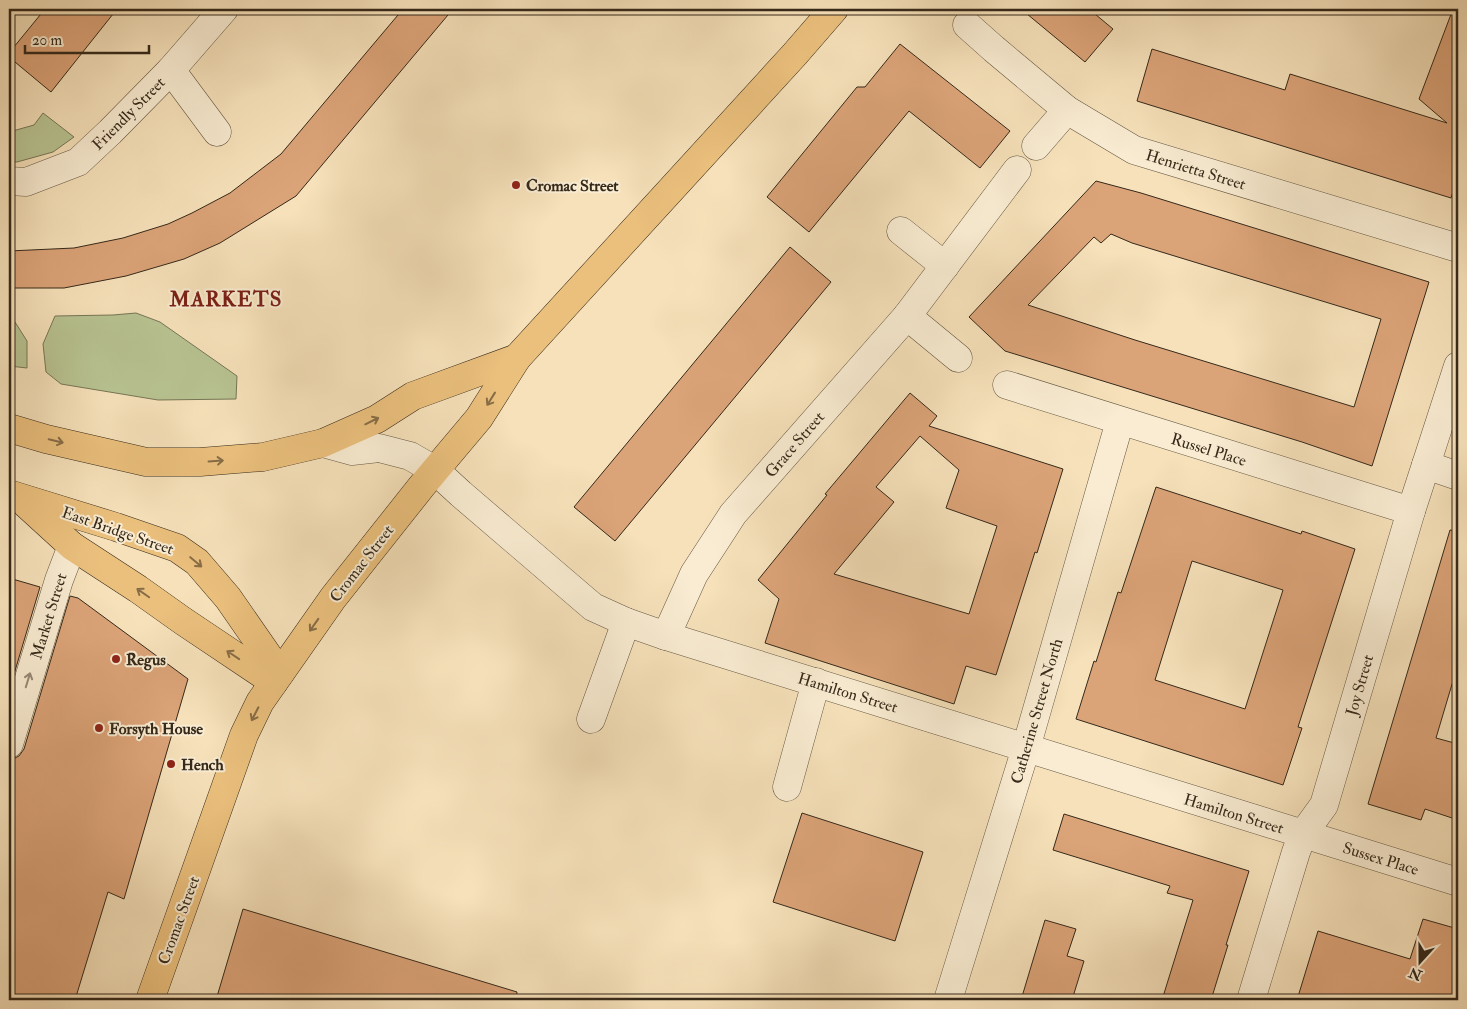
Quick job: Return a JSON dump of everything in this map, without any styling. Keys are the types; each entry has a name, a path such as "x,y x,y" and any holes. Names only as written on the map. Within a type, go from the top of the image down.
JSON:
{"main road":[{"name":"Cromac Street","path":"150,1000 244,734 260,702 277,677 340,589 421,486 436,471 479,418 516,358 834,9"},
{"path":"9,428 46,439 146,462 200,462 263,457 323,443 377,419 412,396 516,358"},
{"name":"East Bridge Street","path":"14,496 177,548 197,562 228,598 277,677"},
{"name":"East Bridge Street","path":"14,496 72,546 138,588 183,621 277,677"}],"street":[{"name":"Friendly Street","path":"9,181 26,182 78,162 171,70 224,9"},
{"name":"Henrietta Street","path":"967,25 1067,110 1134,150 1458,248"},
{"path":"171,70 218,132"},
{"path":"1036,146 1067,110"},
{"name":"Grace Street","path":"666,636 694,574 732,514 907,316 1017,170"},
{"path":"901,230 945,266"},
{"path":"907,316 958,358"},
{"name":"Joy Street","path":"1251,1000 1296,852 1303,834 1324,805 1411,511 1458,366"},
{"name":"Russel Place","path":"1007,385 1411,511"},
{"name":"Catherine Street North","path":"948,1000 1026,748 1120,421"},
{"path":"323,443 352,451 379,448 410,456 436,471"},
{"path":"1426,465 1458,476"},
{"name":"Hamilton Street","path":"436,471 593,607 626,622 1303,834"},
{"name":"Market Street","path":"9,744 59,580 72,546"},
{"path":"591,719 626,622"},
{"path":"787,787 816,682"},
{"name":"Sussex Place","path":"1303,834 1458,882"}],"green space":[{"path":"43,113 74,137 53,152 17,162 9,162 9,132 34,125"},
{"path":"136,313 160,322 237,376 236,399 158,400 61,384 46,372 43,344 55,316"},
{"path":"9,322 15,322 27,341 27,368 9,366"}],"building":[{"path":"45,9 117,9 51,92 9,57 9,53"},
{"path":"403,9 453,9 296,196 220,243 184,259 126,276 64,288 9,288 9,251 74,248 123,238 168,224 230,193 281,154"},
{"path":"1021,9 1089,9 1113,29 1085,62"},
{"path":"1453,9 1458,9 1458,175 1451,198 1137,101 1152,49 1285,90 1290,74 1447,123 1419,99"},
{"path":"900,44 1010,131 980,168 909,111 809,232 767,197 857,87 865,87"},
{"path":"1096,181 1141,193 1429,282 1372,466 1302,442 1005,351 969,317","holes":["1111,234 1132,243 1381,319 1354,407 1028,305 1094,237 1101,243"]},
{"path":"790,247 831,282 615,541 574,507"},
{"path":"910,393 937,416 929,426 1063,469 996,675 966,666 954,704 765,643 779,599 758,580 827,495 825,494","holes":["920,436 959,470 946,508 997,526 969,614 834,574 894,502 876,487"]},
{"path":"1156,487 1301,534 1302,531 1355,549 1298,727 1302,728 1283,785 1076,719 1118,592 1121,593","holes":["1192,561 1283,590 1245,709 1155,680"]},
{"path":"1450,530 1458,531 1458,664 1436,738 1458,744 1458,820 1425,809 1421,820 1368,804"},
{"path":"9,578 40,587 9,691"},
{"name":"Forsyth House","path":"70,596 78,598 188,679 124,899 108,892 75,1000 9,1000 9,759 19,756 24,749"},
{"path":"802,813 923,852 895,941 773,902"},
{"path":"1064,814 1249,871 1211,1000 1162,1000 1193,900 1167,893 1170,886 1053,850"},
{"path":"243,909 517,992 516,1000 216,1000"},
{"path":"1423,919 1458,929 1458,1000 1297,1000 1318,931 1410,959"},
{"path":"1045,920 1076,929 1067,956 1084,961 1072,1000 1021,1000"}],"place":[{"name":"Cromac Street","path":"516,185"},
{"name":"Regus","path":"116,659"},
{"name":"Forsyth House","path":"99,728"},
{"name":"Hench","path":"171,764"}],"district":[{"name":"MARKETS","path":"226,299"}]}
